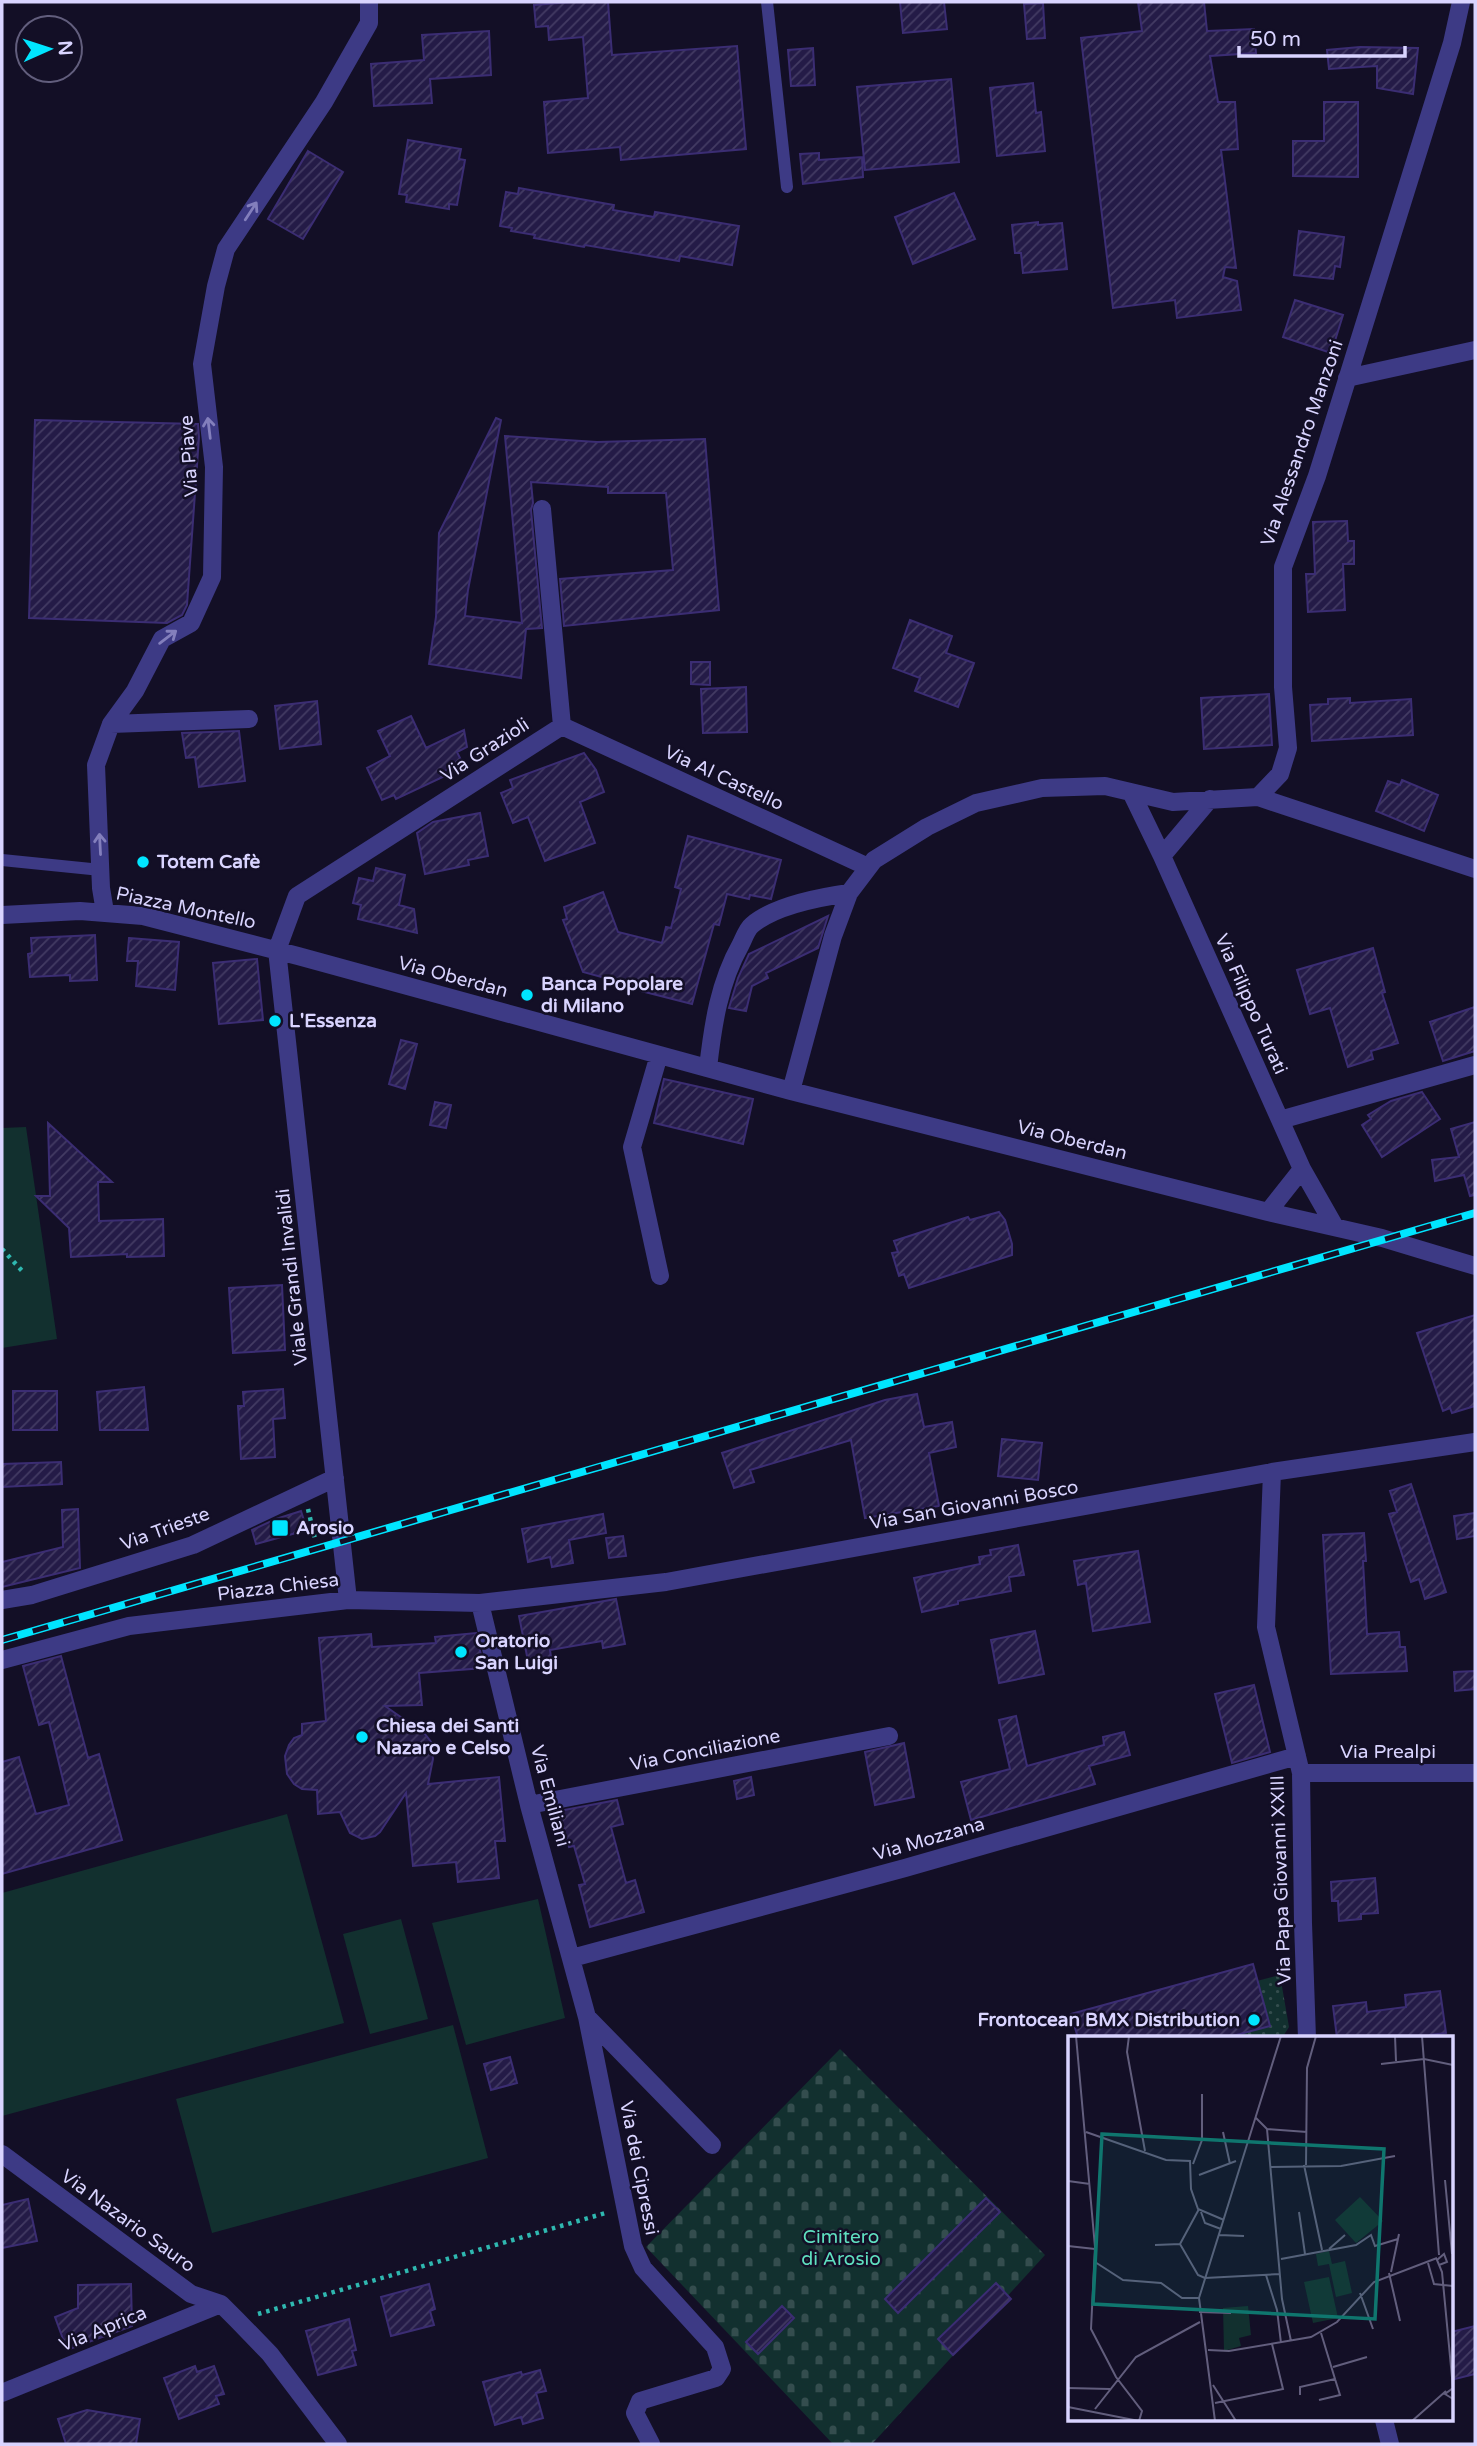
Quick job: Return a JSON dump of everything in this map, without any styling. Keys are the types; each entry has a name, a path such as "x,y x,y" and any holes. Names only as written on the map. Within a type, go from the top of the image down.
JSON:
{"street":[{"name":"Via Piave","path":"105,912 96,765 111,724 135,691 162,639 191,623 212,577 214,467 202,364 216,286 226,249 324,102 369,23 369,2"},
{"name":"Via Alessandro Manzoni","path":"1258,797 1280,774 1288,748 1283,687 1283,567 1317,476 1452,43 1461,2"},
{"path":"1347,378 1475,350"},
{"path":"542,509 562,726"},
{"path":"111,724 249,719"},
{"name":"Via Al Castello","path":"562,726 869,867"},
{"name":"Via Grazioli","path":"277,950 297,895 562,726"},
{"path":"791,1091 834,936 849,893 874,860 927,827 976,803 1042,788 1105,786 1173,802 1258,797 1475,869"},
{"name":"Via Filippo Turati","path":"1131,792 1302,1169 1335,1227"},
{"path":"1162,856 1210,799"},
{"path":"708,1068 712,1028 727,969 751,926 780,910 816,897 849,893"},
{"name":"Piazza Montello","path":"2,915 105,912 143,916 277,950"},
{"name":"Via Oberdan","path":"277,950 791,1091 1268,1212 1382,1238 1475,1266"},
{"name":"Viale Grandi Invalidi","path":"277,950 348,1600"},
{"path":"659,1055 632,1147 660,1276"},
{"path":"1280,1120 1475,1065"},
{"path":"1268,1212 1302,1169"},
{"name":"Via San Giovanni Bosco","path":"480,1602 666,1582 1272,1472 1475,1442"},
{"name":"Via Papa Giovanni XXIII","path":"1272,1472 1266,1627 1299,1764 1307,2036"},
{"name":"Via Trieste","path":"2,1600 32,1595 193,1545 335,1478"},
{"name":"Piazza Chiesa","path":"2,1660 82,1636 129,1626 348,1600 480,1602"},
{"name":"Via Emiliani","path":"480,1602 529,1805 572,1958"},
{"name":"Via Conciliazione","path":"529,1805 889,1736"},
{"name":"Via Prealpi","path":"1299,1764 1475,1773"},
{"name":"Via Mozzana","path":"572,1958 1299,1764"},
{"name":"Via dei Cipressi","path":"572,1958 587,2017 633,2246 643,2268 715,2347 722,2369 716,2378 640,2401 635,2413 651,2444"},
{"name":"Via dei Cipressi","path":"587,2017 712,2145"},
{"name":"Via Nazario Sauro","path":"2,2154 191,2294 221,2304 270,2354 338,2444"},
{"name":"Via Aprica","path":"2,2393 221,2304"},
{"path":"1384,2422 1390,2444"}],"lane":[{"path":"767,2 787,187"},
{"name":"Piazza Montello","path":"2,860 101,870"}],"path":[{"path":"2,1249 24,1273"},
{"path":"304,1492 315,1539"},
{"path":"237,2320 625,2208"}],"green space":[{"path":"26,1127 57,1339 2,1348 2,1128"},
{"path":"287,1814 344,2023 2,2116 2,1893"},
{"path":"538,1899 565,2018 466,2045 432,1923"},
{"path":"401,1919 428,2019 370,2034 343,1934"},
{"path":"1280,1975 1289,2027 1283,2036 1232,2036 1269,2026 1257,1981"},
{"path":"453,2025 488,2158 212,2233 176,2099"},
{"name":"Cimitero di Arosio","path":"840,2049 1045,2255 872,2444 833,2444 646,2247"}],"building":[{"path":"608,2 612,55 737,46 746,149 621,160 620,147 548,153 544,102 588,98 583,37 549,40 548,26 536,27 534,5"},
{"path":"900,2 944,2 947,29 903,33"},
{"path":"1138,2 1204,2 1207,31 1254,29 1256,53 1210,56 1218,102 1235,102 1238,149 1221,150 1236,268 1225,267 1223,277 1237,281 1241,310 1177,318 1175,300 1113,308 1081,38 1142,31"},
{"path":"1043,3 1045,38 1027,39 1024,4"},
{"path":"489,31 491,75 430,79 432,103 374,106 371,64 424,60 422,35"},
{"path":"1360,47 1418,48 1413,94 1377,88 1377,66 1329,69 1327,50"},
{"path":"813,48 815,85 791,86 788,50"},
{"path":"951,79 959,162 865,170 857,87"},
{"path":"1033,83 1036,113 1041,112 1045,151 997,156 990,88"},
{"path":"1324,102 1358,102 1358,177 1293,176 1293,141 1324,141"},
{"path":"408,140 461,149 459,159 465,160 457,205 449,204 449,209 406,202 407,195 399,194"},
{"path":"308,151 343,172 303,239 268,219"},
{"path":"819,153 819,160 862,157 863,177 803,184 800,154"},
{"path":"519,188 614,205 613,210 654,217 655,212 739,226 732,265 680,256 679,261 585,245 584,247 511,231 512,228 500,226 506,192 518,194"},
{"path":"954,193 975,239 913,264 895,217"},
{"path":"1038,222 1038,225 1062,223 1067,269 1023,273 1021,253 1015,253 1012,225"},
{"path":"1299,231 1344,237 1340,267 1335,266 1333,279 1294,275"},
{"path":"1295,300 1343,315 1334,344 1331,343 1328,352 1283,337"},
{"path":"496,418 501,420 465,616 522,623 505,436 597,442 705,439 719,610 564,626 560,579 673,570 666,493 608,493 608,487 531,482 531,510 542,628 526,629 521,678 429,664 436,617 439,533"},
{"path":"35,420 198,424 187,605 182,615 167,623 29,618"},
{"path":"1347,521 1348,541 1354,541 1354,564 1343,564 1345,610 1308,612 1306,574 1315,574 1313,522"},
{"path":"910,620 952,636 946,653 974,663 958,707 915,691 920,678 893,668"},
{"path":"691,662 710,662 710,685 691,684"},
{"path":"746,687 747,732 703,733 701,689"},
{"path":"1269,694 1272,745 1204,749 1201,698"},
{"path":"1350,698 1350,703 1411,699 1413,735 1312,741 1310,705 1328,704 1328,699"},
{"path":"317,701 321,744 280,749 275,706"},
{"path":"411,716 426,748 464,730 467,747 457,752 462,762 445,771 447,775 396,799 394,795 382,800 367,768 390,756 378,731"},
{"path":"239,731 245,781 199,787 195,757 186,758 182,733"},
{"path":"584,753 596,770 604,792 580,802 595,843 545,861 528,817 513,823 501,793 513,788 510,780"},
{"path":"1402,780 1438,795 1424,831 1376,811 1388,781 1400,785"},
{"path":"480,813 488,856 468,860 469,865 425,874 417,833 433,822"},
{"path":"688,836 781,860 771,899 750,895 749,899 727,894 719,925 714,924 692,1004 583,972 563,920 567,919 564,907 603,892 618,932 662,943 666,927 671,928 681,889 675,887"},
{"path":"376,868 405,875 399,905 414,909 417,933 358,919 361,905 353,903 359,878 373,881"},
{"path":"828,916 818,948 766,973 768,978 752,986 746,1011 729,1008 749,954"},
{"path":"95,935 97,980 70,981 70,975 30,977 28,954 32,953 31,938"},
{"path":"129,938 179,942 175,990 136,986 138,961 127,961"},
{"path":"1373,948 1385,992 1382,993 1398,1043 1371,1051 1373,1059 1348,1067 1330,1008 1310,1014 1297,970"},
{"path":"257,959 263,1020 219,1024 213,963"},
{"path":"1475,1007 1475,1051 1443,1061 1430,1022"},
{"path":"401,1040 417,1044 405,1089 389,1084"},
{"path":"664,1079 753,1099 743,1144 654,1123"},
{"path":"1422,1092 1440,1119 1382,1157 1362,1125 1371,1119 1368,1115 1391,1101"},
{"path":"435,1102 451,1105 446,1128 430,1125"},
{"path":"1475,1122 1475,1195 1470,1196 1464,1175 1435,1181 1432,1160 1459,1157 1451,1129"},
{"path":"48,1123 112,1182 98,1182 99,1221 163,1219 164,1256 127,1257 127,1254 71,1257 69,1228 36,1196 50,1196"},
{"path":"999,1212 1005,1220 1012,1244 1012,1255 909,1288 904,1274 899,1276 892,1253 898,1252 894,1241 968,1217 970,1220"},
{"path":"282,1285 285,1350 233,1353 229,1288"},
{"path":"1475,1315 1475,1406 1452,1413 1450,1408 1443,1411 1417,1333"},
{"path":"144,1387 148,1430 100,1430 97,1392"},
{"path":"283,1389 285,1418 273,1419 275,1457 241,1459 238,1406 244,1406 243,1392"},
{"path":"13,1391 57,1391 57,1430 13,1430"},
{"path":"917,1394 924,1427 952,1422 956,1447 929,1453 939,1506 865,1518 851,1440 750,1470 754,1482 734,1488 722,1453 885,1400"},
{"path":"1002,1439 1042,1443 1038,1480 998,1476"},
{"path":"61,1462 62,1484 2,1487 2,1464"},
{"path":"1411,1484 1446,1592 1425,1599 1419,1579 1411,1582 1389,1514 1397,1512 1390,1491"},
{"path":"78,1509 80,1568 2,1587 2,1562 63,1547 62,1510"},
{"path":"301,1511 307,1530 256,1544 252,1530"},
{"path":"1475,1513 1475,1536 1457,1539 1454,1516"},
{"path":"603,1514 606,1533 569,1540 573,1563 552,1567 550,1557 528,1562 522,1529"},
{"path":"1364,1533 1367,1634 1399,1632 1400,1647 1405,1647 1407,1671 1331,1674 1323,1535"},
{"path":"623,1536 626,1556 609,1558 606,1538"},
{"path":"1018,1545 1024,1575 1009,1577 1011,1591 958,1601 958,1604 922,1612 914,1578 980,1564 979,1557 991,1555 990,1550"},
{"path":"1138,1551 1150,1622 1093,1631 1086,1583 1078,1585 1074,1561"},
{"path":"616,1599 625,1644 603,1648 602,1641 550,1650 551,1657 528,1661 519,1616"},
{"path":"1035,1631 1044,1674 999,1683 991,1640"},
{"path":"476,1633 484,1668 419,1673 422,1705 385,1706 425,1734 431,1742 433,1759 428,1784 499,1777 505,1841 495,1841 499,1878 458,1882 456,1862 413,1866 406,1793 380,1832 362,1839 350,1833 340,1812 318,1814 317,1790 302,1789 294,1784 287,1774 285,1756 294,1738 302,1735 302,1724 326,1721 319,1638 371,1634 372,1647 436,1643 435,1637"},
{"path":"61,1656 88,1758 99,1754 122,1840 2,1874 2,1762 19,1757 36,1814 69,1805 49,1722 39,1725 23,1666"},
{"path":"1475,1671 1475,1689 1455,1691 1454,1672"},
{"path":"1254,1685 1270,1752 1232,1763 1215,1694"},
{"path":"1016,1716 1027,1766 1104,1745 1103,1737 1124,1732 1130,1755 1089,1766 1095,1784 971,1820 961,1782 1010,1769 999,1720"},
{"path":"904,1743 914,1797 875,1805 865,1752"},
{"path":"751,1777 754,1795 737,1799 734,1781"},
{"path":"617,1800 623,1824 611,1827 626,1883 635,1880 644,1912 590,1927 579,1885 585,1884 574,1846 569,1847 559,1811"},
{"path":"1375,1878 1378,1913 1361,1914 1361,1919 1339,1921 1338,1901 1332,1901 1331,1882"},
{"path":"1253,1964 1270,2026 1232,2036 1077,2036 1071,2014"},
{"path":"1440,1991 1446,2033 1430,2036 1337,2036 1333,2006 1366,2002 1367,2012 1406,2007 1405,1995"},
{"path":"510,2057 517,2083 491,2090 484,2064"},
{"path":"986,2198 1000,2212 898,2313 885,2299"},
{"path":"28,2199 37,2241 2,2248 2,2205"},
{"path":"996,2283 1011,2299 953,2355 938,2339"},
{"path":"131,2284 132,2326 67,2350 55,2317 78,2308 78,2285"},
{"path":"429,2284 435,2309 430,2311 434,2325 391,2336 381,2297"},
{"path":"782,2306 794,2318 758,2354 746,2342"},
{"path":"349,2319 356,2350 352,2351 356,2365 318,2375 306,2331"},
{"path":"1475,2326 1475,2374 1452,2380 1452,2332"},
{"path":"195,2366 197,2372 214,2366 224,2394 216,2396 219,2404 179,2419 164,2378"},
{"path":"540,2370 546,2391 536,2393 543,2418 523,2424 521,2417 495,2425 483,2382"},
{"path":"87,2410 140,2419 136,2444 66,2444 58,2419"}],"railway":[{"path":"2,1640 1475,1213"}],"place":[{"name":"Totem Cafè","path":"143,862"},
{"name":"Banca Popolare di Milano","path":"527,995"},
{"name":"L'Essenza","path":"275,1021"},
{"name":"Arosio","path":"280,1528"},
{"name":"Oratorio San Luigi","path":"461,1652"},
{"name":"Chiesa dei Santi Nazaro e Celso","path":"362,1737"},
{"name":"Frontocean BMX Distribution","path":"1254,2020"}]}
